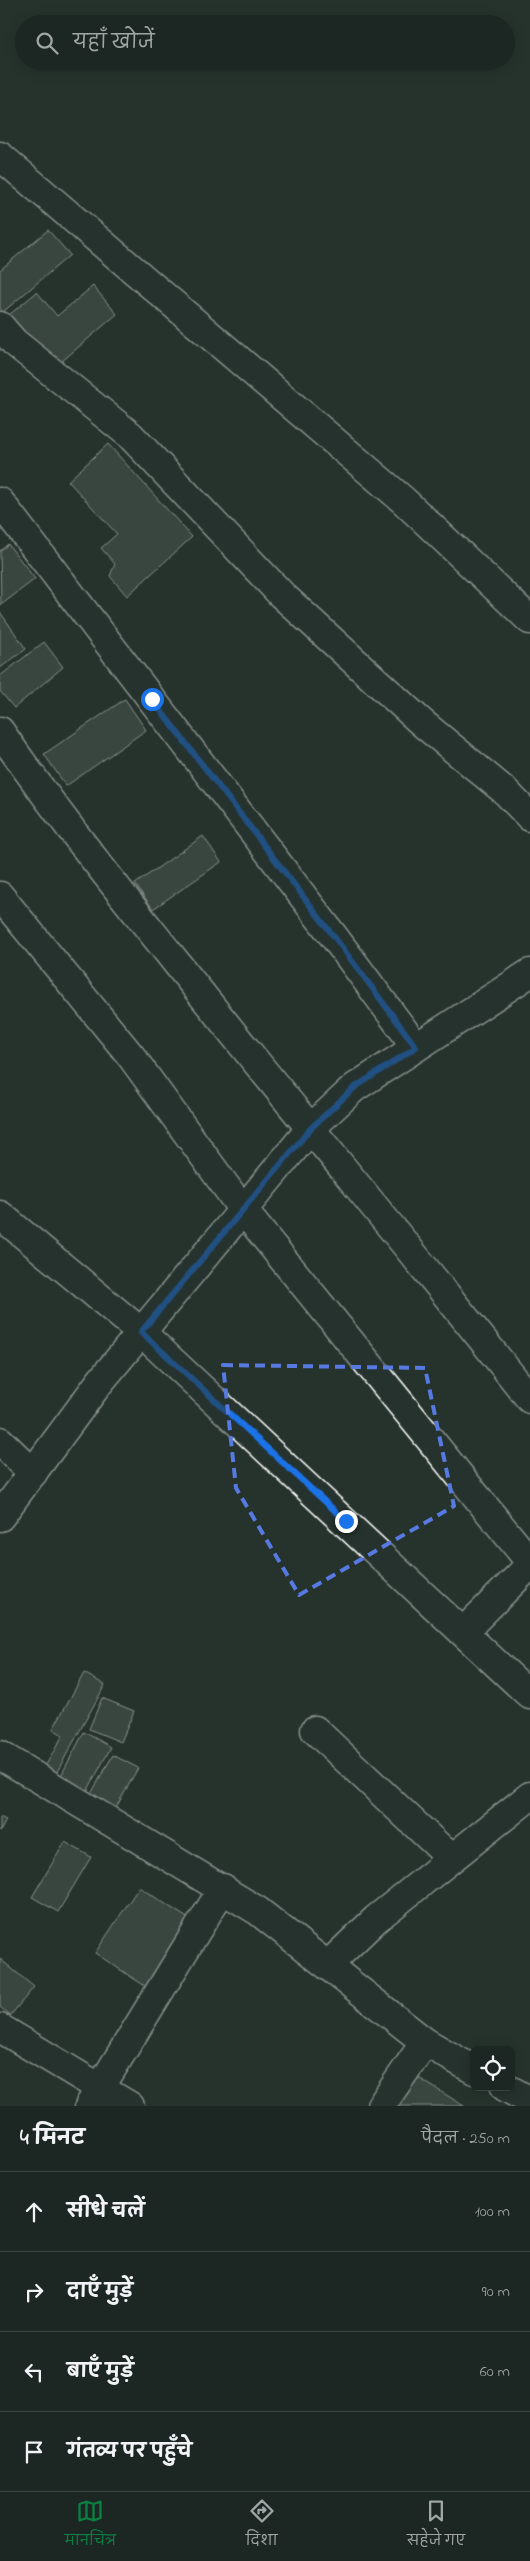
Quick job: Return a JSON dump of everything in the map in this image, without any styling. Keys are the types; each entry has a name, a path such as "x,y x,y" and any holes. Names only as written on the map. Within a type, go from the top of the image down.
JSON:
{"street":[{"path":"0,156 403,500 530,620"},
{"path":"0,326 14,342 130,435 282,594 422,722 506,792 530,817"},
{"path":"0,502 335,938 416,1047"},
{"path":"0,731 44,797 253,1060 311,1128 530,1399"},
{"path":"0,896 132,1056 243,1210 530,1564 463,1632"},
{"path":"0,1517 99,1383 311,1128 354,1088 416,1047 526,982"},
{"path":"0,1215 141,1332 530,1695"},
{"path":"0,1441 33,1473"},
{"path":"315,1730 451,1858"},
{"path":"0,1755 223,1888 258,1911 425,2042 470,2068"},
{"path":"328,1965 376,1919 530,1796"},
{"path":"94,2097 223,1888"},
{"path":"0,2028 94,2097 130,2106"},
{"path":"381,2106 425,2042"},
{"path":"511,2091 530,2101"}],"highlighted area":[{"path":"223,1365 425,1368 454,1506 299,1595 236,1488"}],"building":[{"path":"48,230 70,255 3,312 0,308 0,270"},
{"path":"93,286 117,314 54,368 9,315 37,292 57,316"},
{"path":"108,444 192,537 127,596 110,576 115,564 101,548 117,534 68,481"},
{"path":"8,544 35,579 1,605 0,551"},
{"path":"0,612 26,649 0,668"},
{"path":"44,642 63,667 14,708 0,691 0,676"},
{"path":"125,699 146,730 66,786 44,754"},
{"path":"203,836 221,862 153,909 135,884"},
{"path":"84,1673 105,1685 53,1779 42,1772 63,1735 53,1729"},
{"path":"102,1698 134,1711 121,1742 89,1729"},
{"path":"84,1732 111,1747 83,1799 56,1785"},
{"path":"113,1755 138,1768 113,1813 88,1799"},
{"path":"0,1817 6,1820 0,1832"},
{"path":"65,1842 91,1857 58,1912 32,1897"},
{"path":"139,1887 192,1921 148,1988 95,1953"},
{"path":"0,1959 34,1987 10,2016 0,2007"},
{"path":"414,2075 464,2106 398,2106"}],"route":[{"path":"152,699 416,1047 354,1088 311,1128 141,1332 346,1521"}]}
